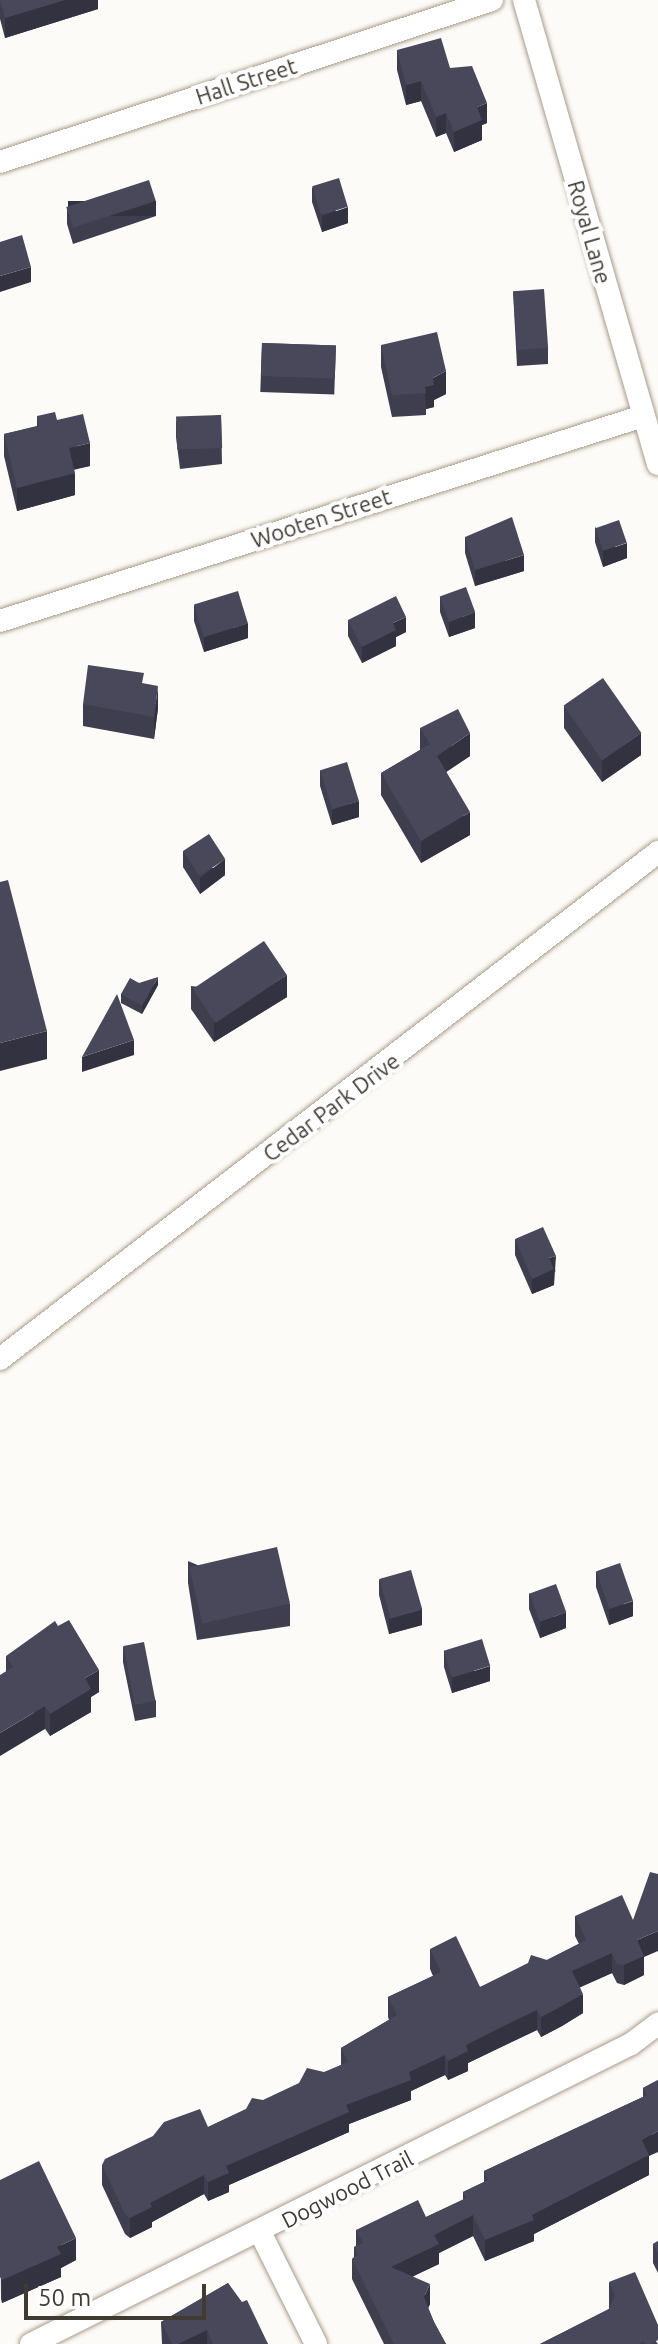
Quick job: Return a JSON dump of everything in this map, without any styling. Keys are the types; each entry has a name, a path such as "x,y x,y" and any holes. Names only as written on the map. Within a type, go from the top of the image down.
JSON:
{"street":[{"name":"Hall Street","path":"0,162 492,0"},
{"name":"Royal Lane","path":"524,0 658,464"},
{"name":"Wooten Street","path":"0,621 643,416"},
{"name":"Cedar Park Drive","path":"0,1359 658,852"},
{"name":"Dogwood Trail","path":"31,2344 631,2044 658,2024"},
{"path":"260,2232 316,2344"}],"building":[{"path":"0,0 65,0 5,18"},
{"path":"441,38 450,68 472,66 487,103 477,107 482,120 454,132 446,113 436,117 421,81 406,85 397,50"},
{"path":"339,178 348,207 321,215 312,186"},
{"path":"149,180 156,201 73,228 66,207"},
{"path":"22,235 31,267 0,276 0,242"},
{"path":"544,289 548,348 517,350 513,291"},
{"path":"437,332 446,371 433,378 434,385 425,387 426,393 392,395 381,345"},
{"path":"262,343 336,346 335,379 261,376"},
{"path":"55,412 57,420 83,414 90,443 69,448 75,473 17,488 4,434 39,426 37,416"},
{"path":"221,415 222,448 177,450 176,417"},
{"path":"512,517 524,555 475,570 465,537"},
{"path":"619,520 627,543 603,551 595,528"},
{"path":"466,587 475,612 449,622 440,597"},
{"path":"238,591 248,624 204,637 194,604"},
{"path":"396,596 406,617 393,623 396,630 362,647 348,620"},
{"path":"88,665 144,673 142,683 158,686 154,717 83,704"},
{"path":"603,678 641,733 602,760 564,706"},
{"path":"458,709 470,733 437,756 470,812 421,841 381,773 430,744 420,728"},
{"path":"347,762 359,801 332,809 320,770"},
{"path":"209,834 225,859 199,876 183,851"},
{"path":"8,880 47,1031 0,1043 0,882"},
{"path":"264,941 287,975 216,1023 193,989"},
{"path":"158,977 142,1006 121,994 130,978 139,983"},
{"path":"117,994 134,1040 82,1057"},
{"path":"543,1227 556,1256 549,1258 554,1269 532,1279 515,1239"},
{"path":"277,1547 290,1604 202,1624 189,1567"},
{"path":"620,1563 633,1601 609,1609 596,1571"},
{"path":"411,1570 422,1609 391,1619 379,1579"},
{"path":"556,1584 566,1612 540,1622 530,1594"},
{"path":"69,1620 99,1670 85,1678 91,1689 50,1714 45,1706 0,1733 0,1675 13,1667 6,1656 55,1621 58,1626"},
{"path":"482,1639 490,1666 452,1677 444,1651"},
{"path":"144,1642 155,1701 135,1705 123,1646"},
{"path":"650,1872 658,1874 658,1931 637,1940 644,1956 624,1965 617,1964 612,1953 572,1971 583,1994 562,2006 541,2017 537,2010 466,2045 468,2051 448,2061 445,2055 409,2072 411,2080 346,2105 349,2112 226,2166 229,2173 208,2182 204,2175 150,2203 152,2207 130,2218 125,2214 102,2165 105,2159 153,2136 164,2122 200,2109 208,2127 246,2109 252,2098 263,2100 299,2083 307,2068 324,2072 348,2062 341,2048 397,2015 388,1997 441,1972 430,1949 456,1936 480,1987 528,1963 531,1955 547,1960 586,1940 575,1916 622,1895 633,1920"},
{"path":"658,2080 658,2131 642,2140 649,2155 532,2215 534,2220 485,2240 473,2215 434,2235 439,2244 391,2267 430,2284 424,2297 446,2344 394,2344 352,2259 358,2255 354,2247 363,2243 356,2230 418,2200 426,2217 466,2198 463,2192 488,2180 484,2171 647,2095 643,2088"},
{"path":"39,2161 76,2238 57,2247 61,2254 2,2280 0,2180"},
{"path":"635,2272 658,2325 658,2340 650,2344 644,2341 638,2344 540,2344 609,2309 615,2296 609,2282"},
{"path":"228,2283 242,2302 247,2300 268,2344 213,2344 207,2330 172,2344 161,2322"}]}
